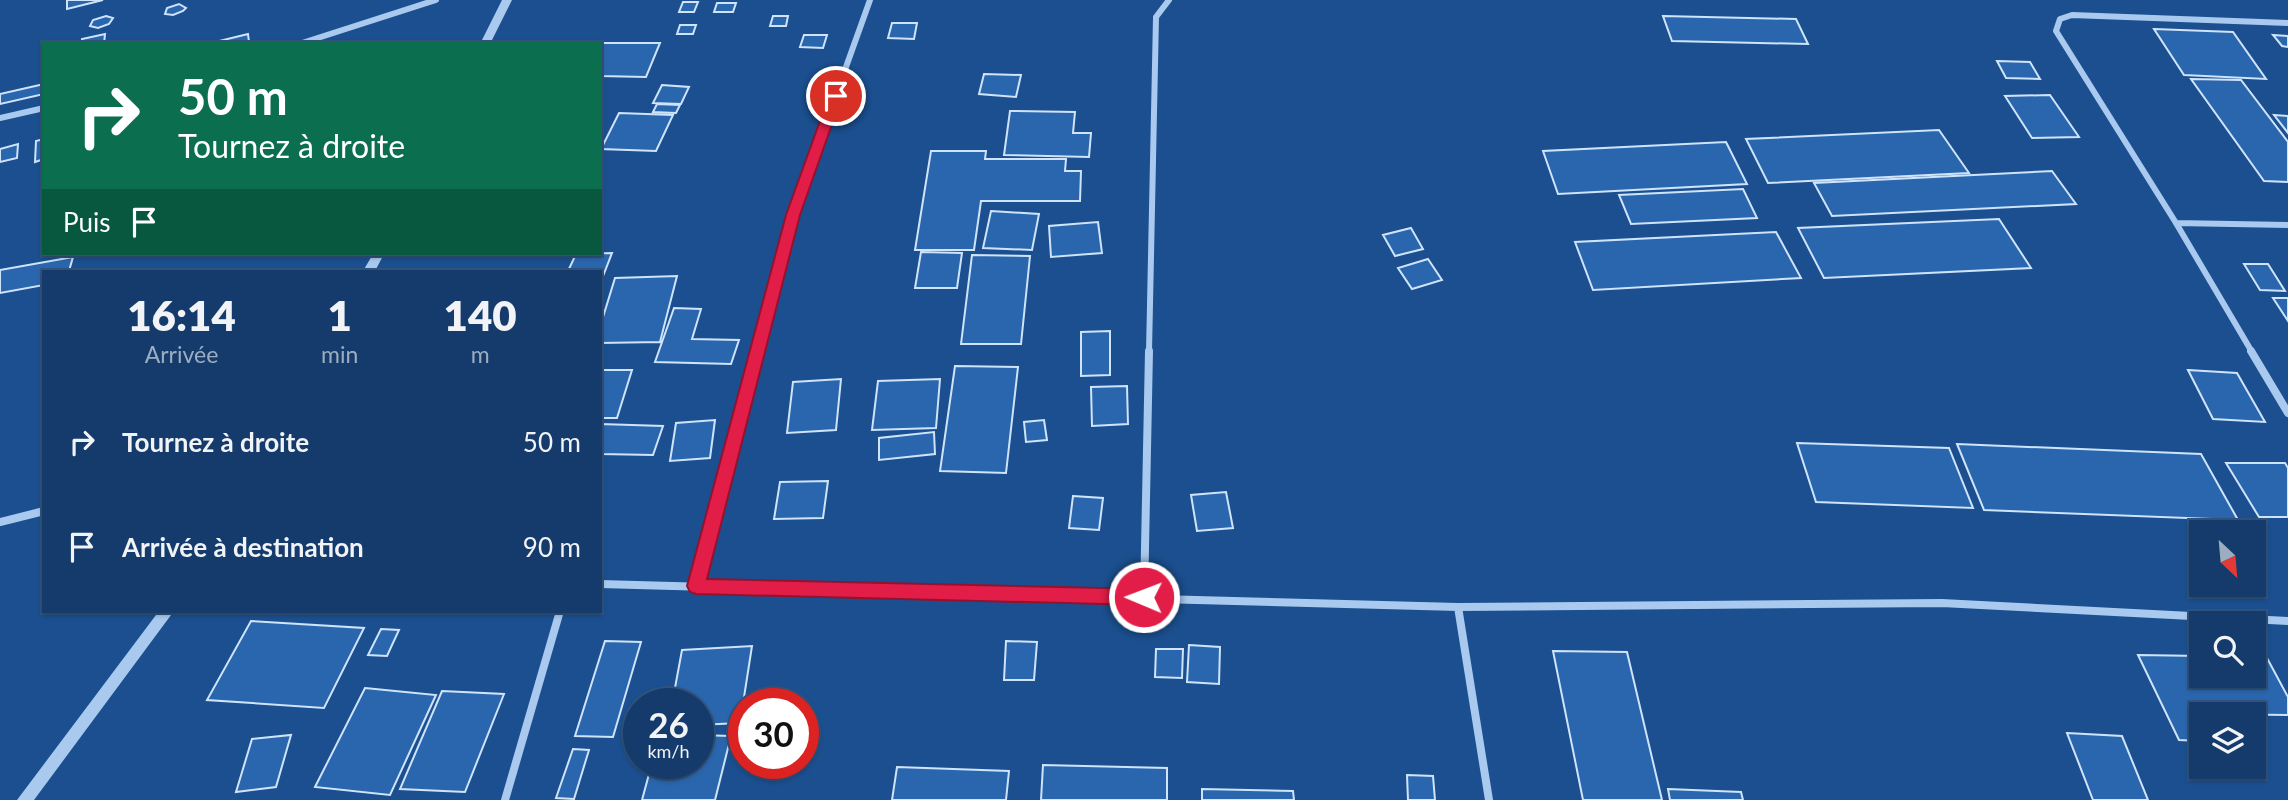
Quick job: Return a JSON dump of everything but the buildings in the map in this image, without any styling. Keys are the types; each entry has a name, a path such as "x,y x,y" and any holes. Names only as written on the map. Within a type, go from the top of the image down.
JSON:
{"street":[{"path":"305,42 436,0"},
{"path":"486,42 507,0"},
{"path":"696,586 793,215 870,0"},
{"path":"1144,597 1156,17 1169,0"},
{"path":"2288,23 2072,15 2060,19 2056,30 2176,223 2288,414"},
{"path":"0,118 42,108"},
{"path":"2176,223 2288,225"},
{"path":"0,522 42,512"},
{"path":"602,584 1458,607 1942,603 2288,621"},
{"path":"1458,607 1489,800"},
{"path":"25,800 167,613"},
{"path":"505,800 559,613"}],"route":[{"path":"836,96 793,215 696,586 1144,597"}]}
